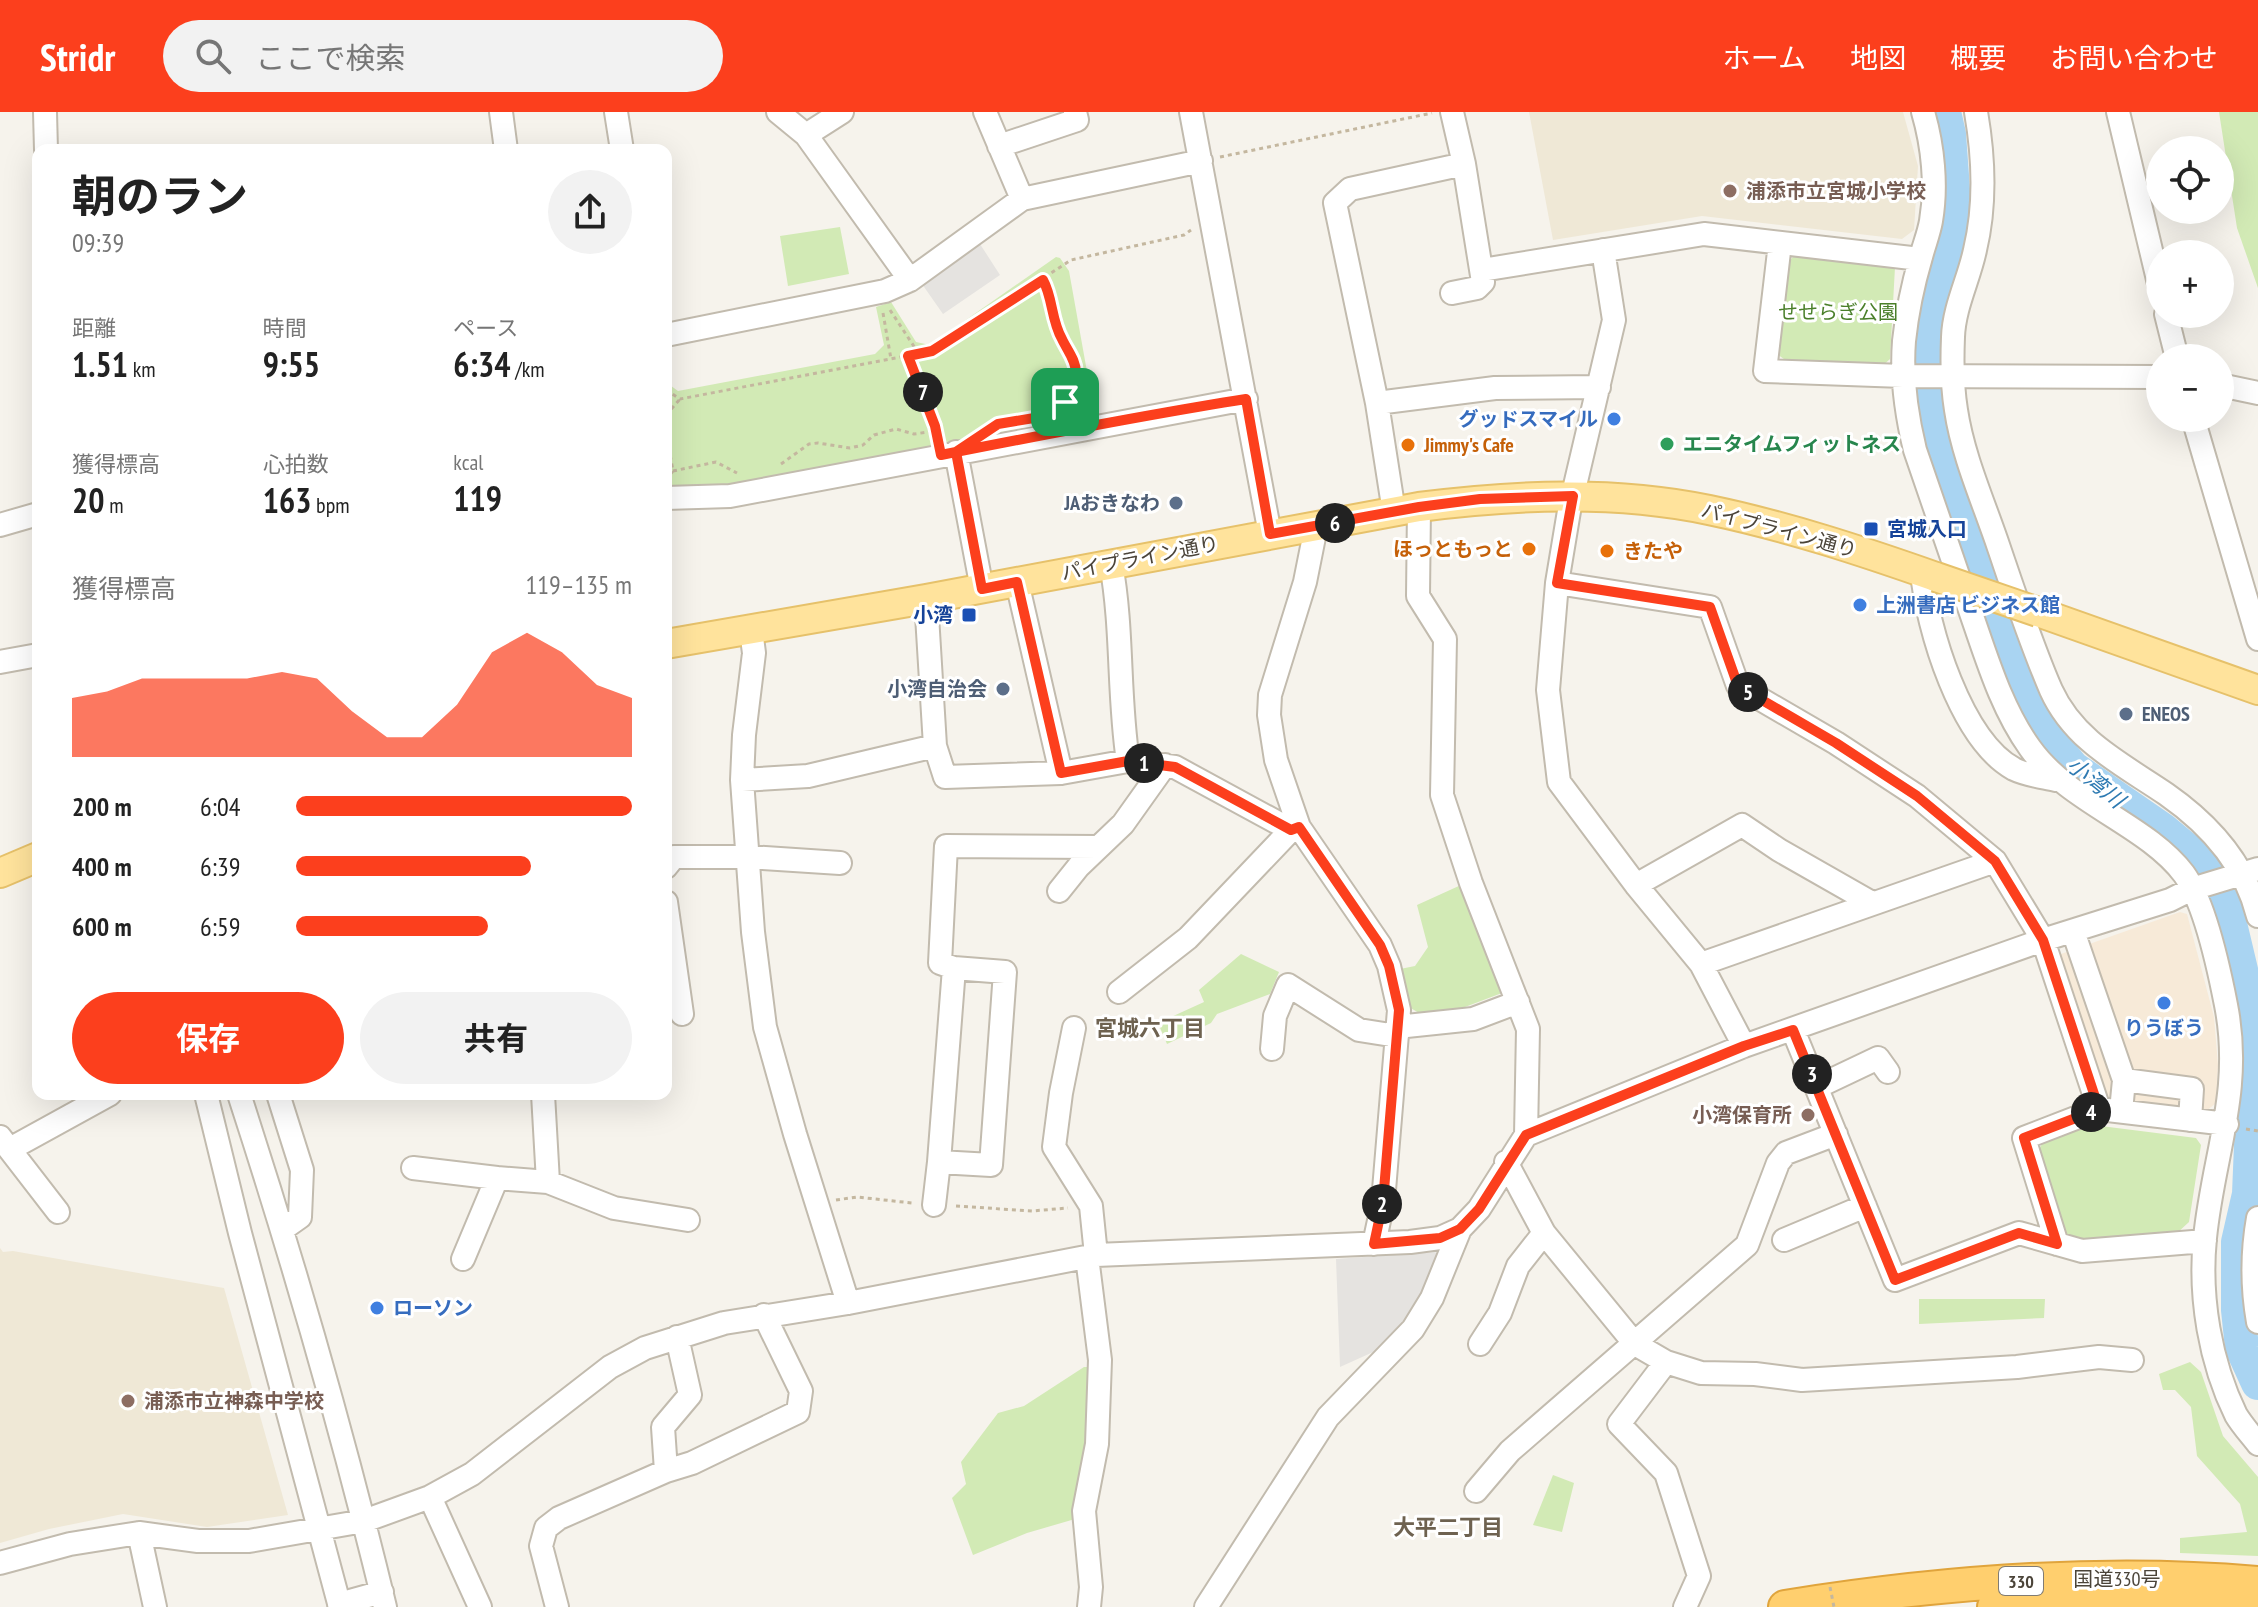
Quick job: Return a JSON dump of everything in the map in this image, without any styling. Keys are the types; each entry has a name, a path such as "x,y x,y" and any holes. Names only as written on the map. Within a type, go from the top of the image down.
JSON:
{"highway":[{"name":"国道330号","path":"1785,1607 1982,1582 2104,1577 2258,1583"},
{"name":"国道330号","path":"1994,1607 2172,1602 2250,1607"}],"main road":[{"name":"パイプライン通り","path":"672,643 982,589 1407,509 1480,499 1573,496 1707,509 1768,523 1929,574 2258,690"},
{"path":"0,873 32,860"}],"street":[{"path":"45,112 46,144"},
{"path":"501,112 505,144"},
{"path":"616,112 621,144"},
{"path":"778,112 806,135 910,280"},
{"path":"806,135 842,112"},
{"path":"985,112 1022,199"},
{"path":"999,146 1077,120 1075,112"},
{"path":"1191,112 1270,534"},
{"path":"1452,112 1464,164 1483,282 1477,288 1452,293"},
{"path":"1923,112 1933,158 1931,221 1920,259 1905,339 1903,376 1906,410 1915,450 1999,693 2030,749 2043,766 2062,782 2163,852 2184,875 2202,911 2226,1005 2233,1071 2227,1124 2205,1241 2205,1307 2216,1365 2248,1415 2258,1444"},
{"path":"1976,112 1981,141 1982,215 1953,334 1956,411 1962,439 2043,669 2066,717 2097,748 2194,816 2250,871 2258,916"},
{"path":"2118,112 2149,240"},
{"path":"672,334 882,291 910,280 1022,199 1201,161"},
{"path":"1464,164 1350,189 1335,203 1377,403 1407,509 1418,596 1445,639 1442,795 1471,883 1528,1029 1526,1135"},
{"path":"1482,270 1704,234 1920,259"},
{"path":"1780,243 1765,371 1903,376 2146,377"},
{"path":"1603,250 1614,320 1573,496 1557,583 1548,690 1559,782 1636,885 1701,964 1744,1046"},
{"path":"1377,403 1495,388 1599,387"},
{"path":"2234,388 2258,393"},
{"path":"672,498 730,496 1246,399"},
{"path":"2197,432 2258,639"},
{"path":"948,453 982,589"},
{"path":"0,525 32,516"},
{"path":"1316,527 1305,582 1270,695 1269,715 1276,760 1295,828 1380,945 1389,966 1399,1010 1383,1202 1374,1244"},
{"path":"1111,564 1117,596 1122,723 1128,761"},
{"path":"1929,574 1924,599 1962,709 1977,732 2014,769 2062,782"},
{"path":"1017,582 1061,773"},
{"path":"1557,583 1710,607 1738,686 1836,743 1917,796 1995,861 2043,940 2110,1110"},
{"path":"926,599 935,746 945,777 1061,773 1128,761 1165,765 1175,767 1295,828"},
{"path":"751,630 754,653 742,780 753,932 765,1027 848,1303"},
{"path":"0,662 32,656"},
{"path":"742,780 808,776 935,746"},
{"path":"1059,891 1123,824 1165,765"},
{"path":"1636,885 1742,825 1779,850 1872,903"},
{"path":"1119,992 1188,938 1295,828"},
{"path":"939,1162 991,1165 1005,972 954,968 940,963 946,846 1099,847"},
{"path":"672,860 674,857 749,857 840,863"},
{"path":"1701,964 1995,861"},
{"path":"1206,1607 1328,1417 1413,1329 1432,1298 1460,1229 1479,1209 1506,1162 1526,1135 1744,1046 2043,940 2250,871"},
{"path":"2073,931 2124,1080 2110,1110"},
{"path":"672,944 682,1014"},
{"path":"934,1205 954,968"},
{"path":"1272,1049 1275,1016 1288,985 1359,1030 1397,1032 1473,1019 1518,1002"},
{"path":"1074,1028 1054,1147 1091,1206 1091,1256 1100,1360 1097,1444 1084,1511 1091,1587 1089,1607"},
{"path":"1793,1030 1895,1280 2019,1233 2082,1251 2205,1241"},
{"path":"1817,1087 1878,1058 1888,1072"},
{"path":"2124,1080 2192,1089 2190,1120"},
{"path":"58,1212 5,1143 97,1100"},
{"path":"208,1100 339,1606 384,1600 283,1229 241,1100"},
{"path":"280,1100 302,1170 300,1217 283,1229"},
{"path":"543,1100 548,1182"},
{"path":"2057,1244 2024,1138 2110,1110 2227,1124"},
{"path":"1476,1491 1510,1451 1747,1245 1778,1163 1786,1153 1836,1134"},
{"path":"1506,1162 1544,1233 1635,1344 1666,1362 1701,1373 1755,1374 1802,1380 2017,1367 2099,1357 2132,1360"},
{"path":"413,1168 548,1182 614,1208 688,1220"},
{"path":"463,1259 497,1178"},
{"path":"1784,1240 1865,1206"},
{"path":"2258,1218 2254,1238 2253,1295 2258,1322"},
{"path":"0,1563 70,1544 139,1533 198,1541 249,1541 364,1521 430,1497 472,1474 610,1367 645,1348 764,1315 848,1303 1091,1256 1374,1244 1440,1238 1460,1229"},
{"path":"1480,1344 1500,1313 1518,1266 1544,1233"},
{"path":"557,1607 541,1546 546,1528 559,1518 666,1471 692,1463 798,1412 801,1391 764,1315"},
{"path":"666,1471 663,1427 690,1395 677,1337"},
{"path":"1666,1362 1619,1424 1666,1473 1699,1576 1685,1607"},
{"path":"430,1497 480,1607"},
{"path":"139,1533 155,1607"}],"path":[{"path":"1201,161 1437,112"},
{"path":"672,408 680,399 932,351 1071,260 1184,235 1199,224"},
{"path":"1043,280 1050,293 1060,336 1073,359 1076,374 1072,391 1065,402 1046,416"},
{"path":"891,359 883,313 887,310 890,310 919,354"},
{"path":"908,356 936,431 948,453"},
{"path":"672,394 680,399"},
{"path":"772,470 809,444 850,448 863,445 874,435 896,429 914,434 936,431"},
{"path":"672,465 673,471 716,462 746,476"},
{"path":"1830,1587 1834,1607"}],"shaded area":[{"name":"浦添市立宮城小学校","path":"1529,112 1903,112 1918,166 1914,230 1902,239 1702,216 1553,240"},
{"path":"980,244 1000,275 943,314 922,284"},
{"path":"2180,912 2187,914 2214,1017 2218,1065 2216,1103 2205,1112 2112,1102 2104,1094 2058,959 2061,954"},
{"name":"浦添市立神森中学校","path":"0,1248 3,1252 13,1251 224,1288 288,1515 207,1527 123,1514 0,1543"},
{"path":"1435,1252 1442,1258 1415,1312 1382,1348 1340,1367 1336,1259"}],"green space":[{"path":"2219,112 2258,112 2258,288 2237,228 2234,136 2223,136"},
{"path":"840,227 849,274 788,286 780,236"},
{"name":"せせらぎ公園","path":"1798,252 1895,267 1890,359 1879,369 1788,362 1777,354 1789,261"},
{"path":"1056,257 1060,258 1069,271 1096,422 710,492 672,489 672,387 678,391 875,354 884,345 876,307 891,302 916,342 930,345"},
{"path":"1461,885 1502,993 1465,1007 1424,1016 1409,1007 1400,969 1415,966 1428,947 1417,905"},
{"path":"1241,954 1279,972 1270,994 1217,1014 1211,1023 1167,1044 1158,1023 1204,1002 1199,990"},
{"path":"2085,1124 2196,1138 2201,1145 2189,1222 2176,1234 2073,1241 2064,1233 2038,1151 2046,1137"},
{"path":"1919,1299 2045,1299 2044,1318 1919,1324"},
{"path":"2190,1362 2201,1372 2223,1436 2258,1477 2258,1556 2180,1553 2180,1538 2247,1532 2240,1504 2197,1456 2191,1407 2175,1390 2163,1390 2159,1374"},
{"path":"1084,1367 1092,1367 1092,1444 1075,1519 1027,1533 973,1555 952,1498 966,1484 961,1462 998,1413 1024,1406"},
{"path":"1553,1475 1574,1483 1562,1532 1533,1525"}],"waterway":[{"name":"小湾川","path":"1944,112 1949,134 1955,217 1927,389 1943,464 1973,558 2024,695 2049,739 2073,768 2163,830 2193,855 2208,875 2227,911 2250,1008 2258,1065 2249,1194 2238,1242 2238,1310 2242,1348 2258,1383"}],"place":[{"name":"浦添市立宮城小学校","path":"1730,191"},
{"name":"グッドスマイル","path":"1614,419"},
{"name":"エニタイムフィットネス","path":"1667,444"},
{"name":"Jimmy's Cafe","path":"1408,445"},
{"name":"JAおきなわ","path":"1176,503"},
{"name":"宮城入口","path":"1871,529"},
{"name":"ほっともっと","path":"1529,549"},
{"name":"きたや","path":"1607,551"},
{"name":"上洲書店 ビジネス館","path":"1860,605"},
{"name":"小湾","path":"969,615"},
{"name":"小湾自治会","path":"1003,689"},
{"name":"ENEOS","path":"2126,714"},
{"name":"りうぼう","path":"2164,1003"},
{"name":"小湾保育所","path":"1808,1115"},
{"name":"ローソン","path":"377,1308"},
{"name":"浦添市立神森中学校","path":"128,1401"}],"district":[{"name":"宮城六丁目","path":"1150,1028"},
{"name":"大平二丁目","path":"1448,1527"}],"route":[{"path":"1065,402 1046,416 1007,421 988,428 956,452 982,589 1017,582 1061,773 1128,761 1175,767 1291,830 1299,827 1380,945 1389,966 1399,1010 1383,1202 1374,1244 1440,1238 1460,1229 1479,1209 1506,1162 1526,1135 1744,1046 1793,1030 1895,1280 2019,1233 2057,1244 2024,1138 2099,1109 2043,940 1995,861 1917,796 1836,743 1738,686 1710,607 1557,583 1573,496 1480,499 1270,534 1246,399 1213,404 1025,439 956,452 941,455 935,426 908,356 932,351 1043,280 1050,293 1060,336 1073,359 1076,374 1072,391 1065,402"}]}
